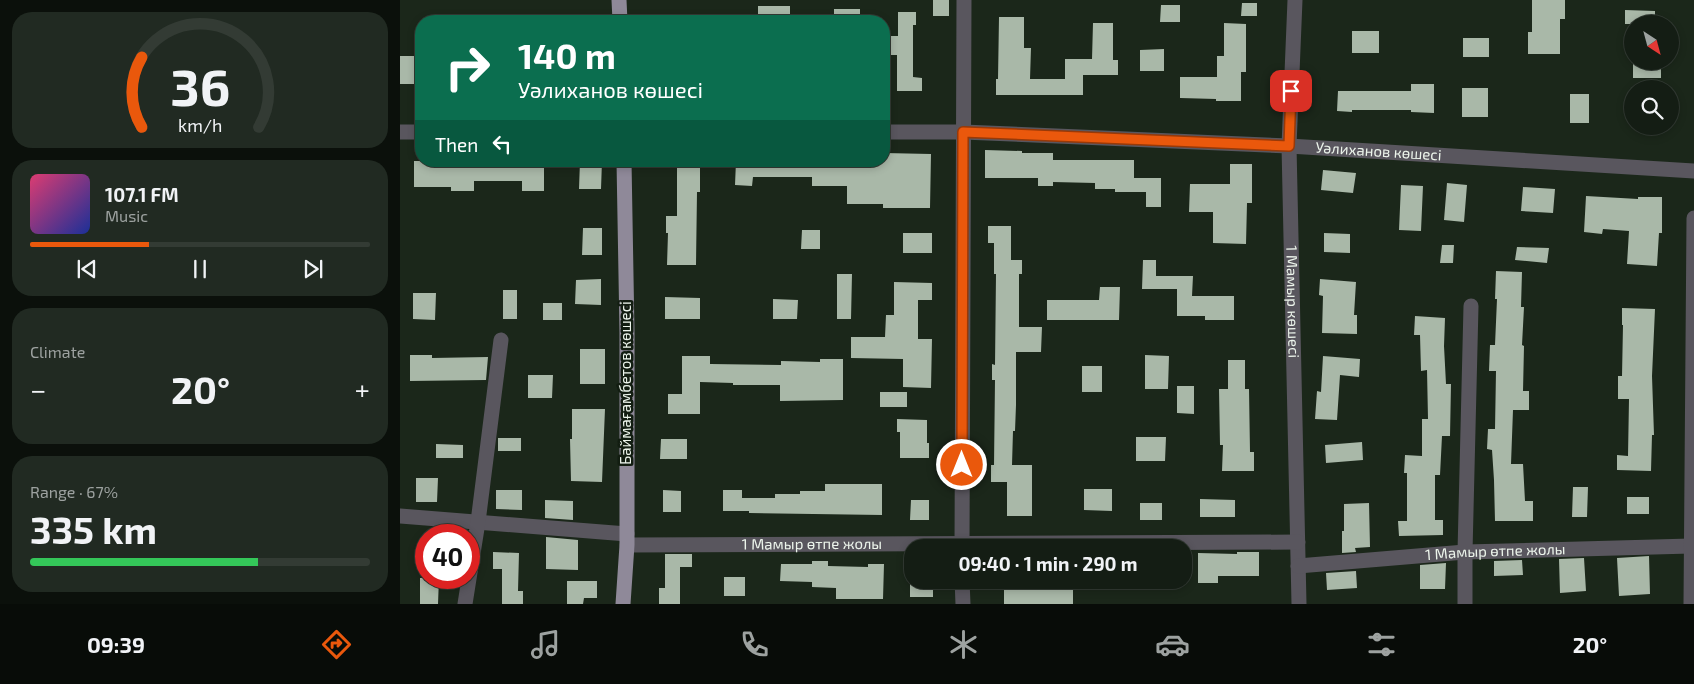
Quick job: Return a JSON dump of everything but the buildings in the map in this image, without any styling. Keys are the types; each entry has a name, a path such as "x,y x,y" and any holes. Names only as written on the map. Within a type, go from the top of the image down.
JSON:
{"main road":[{"path":"619,0 620,15"},
{"name":"Баймағамбетов көшесі","path":"623,604 627,540 627,332 624,167"}],"street":[{"path":"962,539 964,0"},
{"name":"1 Мамыр көшесі","path":"1295,0 1289,146 1299,604"},
{"path":"400,132 415,132"},
{"name":"Уәлиханов көшесі","path":"890,132 963,132 1289,146 1694,171"},
{"path":"1691,604 1694,218"},
{"path":"1465,604 1471,306"},
{"path":"465,604 478,522 501,340"},
{"name":"1 Мамыр өтпе жолы","path":"400,516 478,522 627,540 904,545"},
{"name":"1 Мамыр өтпе жолы","path":"1192,543 1298,542"},
{"name":"1 Мамыр өтпе жолы","path":"1298,566 1465,552 1691,546"},
{"path":"962,589 963,604"}],"route":[{"path":"962,465 963,132 1289,146 1291,91"}]}
